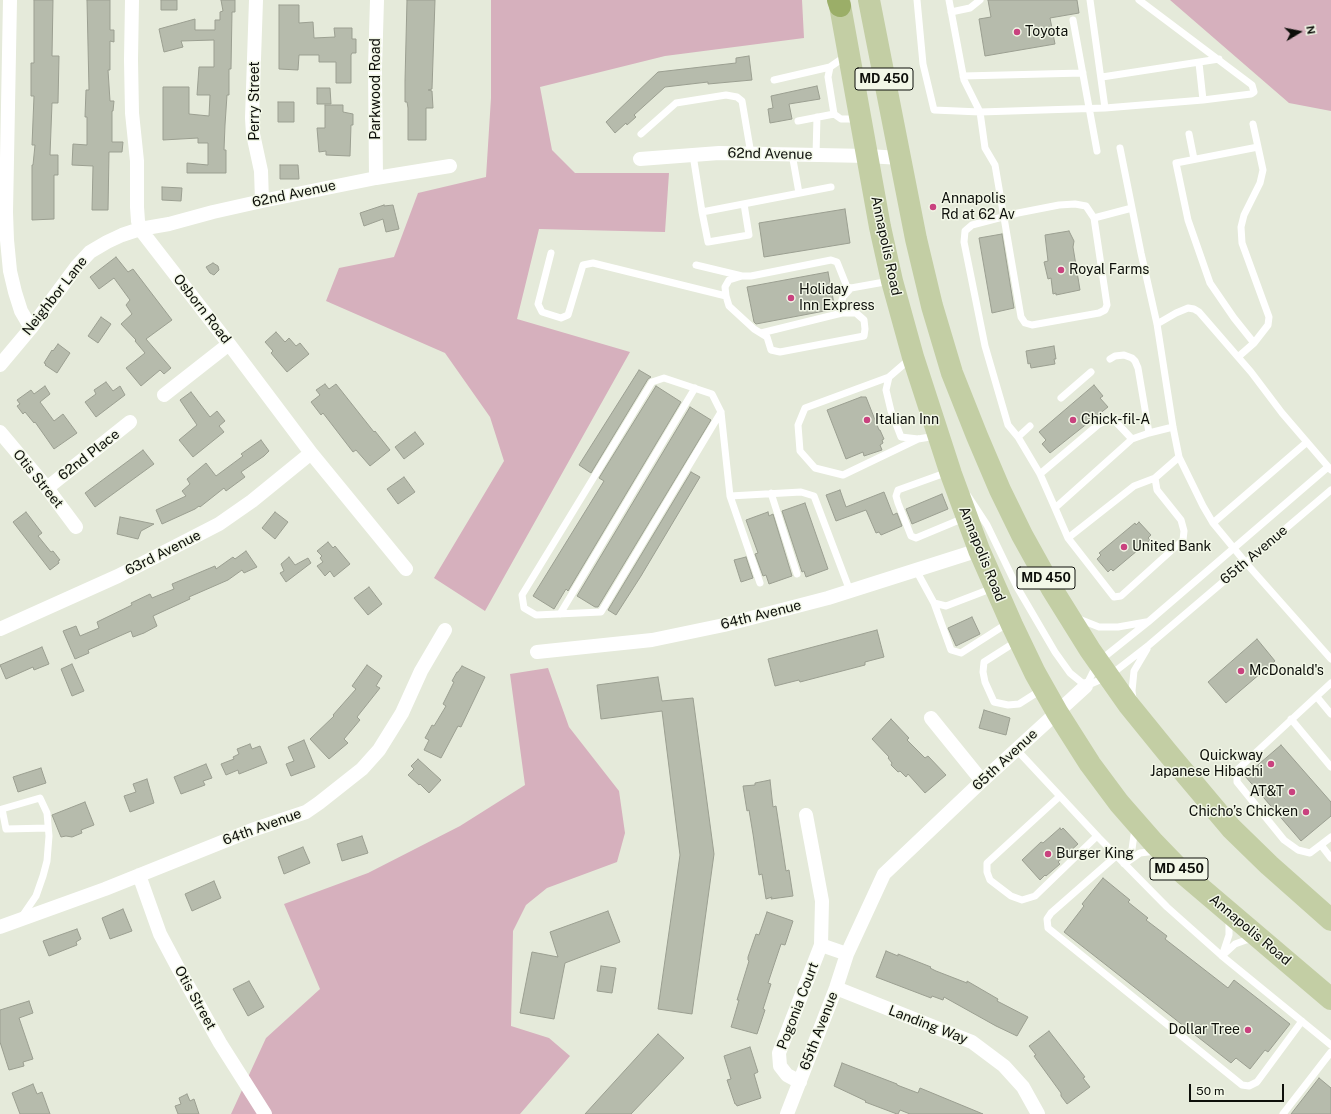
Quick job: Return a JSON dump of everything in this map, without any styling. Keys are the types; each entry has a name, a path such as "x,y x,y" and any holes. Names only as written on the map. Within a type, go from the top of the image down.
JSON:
{"main road":[{"name":"MD 450","path":"869,0 916,239 932,306 952,372 977,436 1022,536 1052,589 1104,669 1137,714 1196,788 1231,828 1269,865 1331,920"},
{"path":"843,1 882,139 900,158"},
{"name":"Annapolis Road","path":"843,1 849,54 880,227 892,281 913,357 928,437 950,472 979,550 1014,630 1057,712 1090,764 1136,822 1184,874 1331,999"}],"street":[{"path":"10,0 6,212 7,240 10,271 15,292 21,311 31,328"},
{"path":"132,0 132,105 134,141 137,161 138,221 140,229"},
{"name":"Perry Street","path":"256,0 252,118 253,134 260,171 262,201"},
{"name":"Parkwood Road","path":"376,178 375,68 377,0"},
{"name":"62nd Avenue","path":"640,159 719,153 900,158"},
{"name":"62nd Avenue","path":"140,229 169,224 262,201 376,178 450,166"},
{"name":"Neighbor Lane","path":"0,365 31,328 77,266 90,252 122,235 140,229"},
{"name":"Osborn Road","path":"140,229 311,453 406,569"},
{"path":"164,395 229,344"},
{"name":"62nd Place","path":"47,488 130,422"},
{"name":"Otis Street","path":"0,432 47,488 76,527"},
{"name":"63rd Avenue","path":"0,629 118,576 218,524 252,501 311,453"},
{"name":"64th Avenue","path":"537,652 638,642 688,633 776,612 850,591 979,550"},
{"name":"64th Avenue","path":"0,927 139,875 252,830 306,812 336,791 366,764 386,740 402,713 424,666 445,630"},
{"name":"65th Avenue","path":"788,1114 836,988 847,954 884,874 982,781 1086,686"},
{"path":"931,718 982,781"},
{"name":"Pogonia Court","path":"800,1082 787,1075 780,1066 779,1054 820,945 822,901 806,815"},
{"name":"Otis Street","path":"139,875 160,934 177,966 220,1043 266,1114"},
{"name":"Pogonia Court","path":"820,945 847,954"},
{"name":"Landing Way","path":"836,988 972,1042 1004,1066 1023,1087 1038,1114"}],"lane":[{"path":"917,0 923,64 934,110 980,112 1089,109 1203,100 1251,94 1254,92 1252,85 1139,0"},
{"path":"949,0 963,76 980,112 985,148 995,165 1004,217 1021,317 1025,323 1032,325 1099,313 1105,310 1107,304 1094,218 1086,206 1075,204 1059,205 1004,217 972,225 965,231 964,242 985,346 1008,425 1018,437 1040,474 1068,538 1114,597 1121,596 1183,540 1184,531 1181,520 1157,490 1155,478"},
{"path":"951,12 970,8 980,0"},
{"path":"1090,0 1102,77 1105,108"},
{"path":"1073,20 1097,152"},
{"path":"774,80 830,67 849,54"},
{"path":"1102,77 1219,59"},
{"path":"1199,63 1203,100"},
{"path":"830,67 828,77 834,114 841,119 861,120"},
{"path":"963,76 1083,73"},
{"path":"640,134 676,103 726,95 737,97 742,101 750,154"},
{"path":"798,121 834,114"},
{"path":"816,155 817,117"},
{"path":"1238,357 1254,343 1268,325 1269,317 1242,243 1241,227 1244,215 1260,183 1263,170 1253,124"},
{"path":"1189,134 1194,160"},
{"path":"1254,343 1234,318 1210,283 1188,220 1176,163 1258,147"},
{"path":"1120,148 1157,324 1179,457 1213,523 1246,563 1331,659"},
{"path":"792,154 799,193"},
{"path":"693,155 708,242 749,235 744,204"},
{"path":"702,212 831,187"},
{"path":"1094,218 1132,208"},
{"path":"551,253 538,304 542,312 562,318 568,315 583,265 593,263 726,296"},
{"path":"696,265 742,276 751,276 831,260 836,262 847,287 851,288"},
{"path":"742,276 729,280 726,287 726,296 729,306 754,329 767,337 771,350 780,352 864,336 865,329 864,320 856,313 842,313 761,333"},
{"path":"842,313 840,306 843,297 851,288 892,281"},
{"path":"966,516 916,538 911,536 898,503 896,496 898,490 950,472 974,504 987,525 1033,617 1055,652 1070,673 1086,686 1148,622 1330,468 1238,357 1194,308 1188,308 1176,313 1157,324"},
{"path":"1110,359 1115,356 1124,355 1129,356 1135,361 1138,368 1149,433"},
{"path":"913,357 889,377 805,408 798,425 800,451 815,468 843,475 928,437"},
{"path":"1061,398 1091,372"},
{"path":"889,377 886,390 891,411 901,437 928,437"},
{"path":"721,412 601,612 536,615 524,608 522,595 652,382 664,378 712,394 721,412 730,496 760,583"},
{"path":"560,614 695,388"},
{"path":"1040,474 1099,424 1107,420 1115,421 1132,439"},
{"path":"1018,437 1030,426"},
{"path":"1056,508 1132,439 1173,427"},
{"path":"1213,523 1307,442"},
{"path":"1068,538 1134,486 1155,478 1179,457"},
{"name":"65th Avenue","path":"1086,686 1104,669 1149,645 1331,490"},
{"path":"730,496 801,492 814,496 850,591"},
{"path":"771,493 797,574"},
{"path":"916,570 934,603 951,650 961,653 1014,630"},
{"path":"934,603 946,606 995,588"},
{"path":"1065,608 1081,621 1099,627 1118,627 1148,622"},
{"path":"1014,630 984,662 983,672 985,682 994,702 1008,705 1019,704 1044,688"},
{"path":"1137,714 1133,702 1132,682 1134,671 1149,645"},
{"path":"1331,683 1237,770 1238,782 1284,840 1298,850 1310,853 1331,837"},
{"path":"1317,697 1331,714"},
{"path":"1291,719 1331,767"},
{"path":"1016,750 1096,836 1167,907 1222,956 1331,1044"},
{"path":"1060,796 987,863 987,872 990,880 1011,896 1022,900 1035,896 1096,836"},
{"path":"19,920 36,896 47,861 48,828 47,813 40,798 2,809 6,829 48,828"},
{"path":"1124,864 1132,849 1136,822"},
{"path":"1320,845 1331,858"},
{"path":"1124,864 1140,853 1151,851 1163,852"},
{"path":"1116,856 1051,913 1047,919 1048,928 1242,1085 1249,1086 1257,1082 1302,1021"},
{"path":"1222,956 1229,935 1229,913"},
{"path":"1222,956 1235,944 1246,940 1260,938"},
{"path":"1283,1114 1331,1052"}],"shaded area":[{"path":"491,0 802,0 804,38 665,56 540,87 552,150 575,173 669,173 665,232 539,229 517,319 630,352 485,611 434,578 504,461 490,417 445,353 326,301 339,268 394,257 418,193 486,177 491,98"},
{"path":"1170,0 1331,0 1331,111 1289,103"},
{"path":"548,668 569,727 619,791 625,833 617,862 547,888 526,905 513,931 511,1026 549,1038 570,1056 520,1114 231,1114 266,1038 320,989 284,904 368,873 460,826 525,785 510,674"}],"building":[{"path":"34,0 53,0 52,56 59,56 58,103 52,103 50,155 58,155 58,175 54,175 54,219 32,220 32,165 35,145 32,145 34,96 31,96 31,63 34,63"},
{"path":"87,0 110,0 110,30 114,30 114,42 110,41 110,70 108,70 110,101 114,101 112,111 112,142 123,142 122,152 109,152 108,210 92,210 93,166 72,165 73,144 87,145 87,117 85,117 86,90 89,90"},
{"path":"161,0 177,0 177,10 161,10"},
{"path":"221,0 235,0 235,12 232,12 231,69 229,69 229,95 227,95 225,125 224,150 226,150 226,173 187,173 187,163 208,165 208,143 198,143 198,138 163,140 163,87 189,87 189,114 209,116 210,95 197,95 199,67 214,67 214,40 181,41 183,47 164,52 159,29 195,19 195,30 215,30 215,20 220,20 220,12 223,11"},
{"path":"407,0 435,0 432,89 428,90 432,91 433,108 426,108 426,140 408,140 408,108 407,102 405,102"},
{"name":"Toyota","path":"988,0 1077,0 1079,13 1050,18 1055,44 985,56 979,19 991,17"},
{"path":"279,5 299,5 299,23 313,22 314,38 335,37 334,28 352,28 352,39 356,39 356,53 352,53 351,55 351,83 336,83 336,62 319,62 319,55 299,55 298,70 279,69"},
{"path":"749,56 752,80 708,84 708,82 665,87 634,115 636,117 627,125 626,123 615,133 606,122 658,72 736,63 736,58"},
{"path":"817,86 820,99 789,104 792,119 770,123 768,109 773,108 771,96"},
{"path":"317,88 330,88 331,104 317,104"},
{"path":"278,102 294,102 294,122 278,122"},
{"path":"325,105 343,105 343,112 353,114 353,125 351,125 350,156 326,155 326,151 319,152 317,128 325,128"},
{"path":"280,165 298,165 299,179 280,179"},
{"path":"162,187 182,188 181,201 162,200"},
{"path":"384,205 393,205 399,229 386,232 383,219 364,226 360,213"},
{"path":"845,209 850,243 764,257 759,223"},
{"name":"Royal Farms","path":"1069,231 1074,241 1073,247 1080,290 1056,295 1056,293 1053,294 1051,278 1048,279 1044,262 1048,261 1045,235"},
{"path":"1002,234 1014,308 992,313 979,238"},
{"path":"116,257 128,272 133,269 172,320 146,339 171,368 164,374 160,370 141,386 126,368 145,353 135,341 136,340 121,324 132,314 126,305 130,300 114,278 99,289 90,277"},
{"path":"213,263 218,266 219,270 214,275 210,273 206,267"},
{"name":"Holiday Inn Express","path":"828,272 835,309 756,324 754,322 747,287"},
{"path":"101,317 111,324 98,343 88,336"},
{"path":"276,332 285,342 289,338 296,346 300,343 309,354 287,372 271,353 273,351 265,342"},
{"path":"58,344 70,353 57,373 44,363 52,350 53,351"},
{"path":"1054,346 1056,359 1054,359 1055,364 1031,368 1030,363 1028,364 1026,351"},
{"path":"639,370 651,377 648,379 591,473 579,465"},
{"path":"106,382 113,391 120,386 125,395 96,417 85,402 96,394 94,390"},
{"path":"325,384 329,389 336,384 390,450 370,466 356,450 353,452 323,413 321,415 311,402 320,395 316,390"},
{"name":"Chick-fil-A","path":"1094,385 1103,396 1100,398 1108,407 1050,453 1042,444 1046,440 1039,432"},
{"path":"45,386 50,394 40,402 54,421 63,414 77,433 54,449 35,422 34,423 25,412 23,414 17,406 20,404 17,400 31,390 34,394"},
{"path":"656,386 681,402 568,591 566,589 554,609 533,596 604,481 599,478"},
{"path":"191,392 210,417 217,411 225,421 219,426 224,432 193,457 179,440 197,425 180,400"},
{"path":"861,397 866,397 884,439 882,440 883,443 880,445 882,450 864,456 863,452 846,459 827,410"},
{"path":"690,407 711,420 598,607 595,607 577,596"},
{"path":"415,432 424,444 404,459 395,447"},
{"path":"261,440 269,451 241,472 245,477 226,491 224,488 200,507 199,506 162,524 156,510 186,496 182,491 190,484 187,479 206,463 216,476 243,456 241,454"},
{"path":"143,450 154,464 95,507 85,493"},
{"path":"691,472 700,477 616,615 608,610"},
{"path":"404,477 415,492 398,504 387,489"},
{"path":"840,490 846,507 884,492 893,515 897,513 902,526 881,535 879,532 876,533 866,510 836,521 826,495"},
{"path":"942,494 948,509 912,524 906,509"},
{"path":"805,503 828,569 806,577 804,571 802,572 782,511"},
{"path":"26,512 42,533 38,536 51,552 53,551 60,560 58,561 59,563 50,570 13,522"},
{"path":"275,512 288,522 275,539 262,528"},
{"path":"768,512 769,516 773,514 792,576 769,584 766,575 763,576 755,554 758,553 746,520"},
{"path":"120,517 154,524 141,531 138,539 117,534"},
{"name":"United Bank","path":"1139,522 1151,535 1148,538 1150,540 1113,571 1111,569 1108,572 1097,559 1101,555 1099,553 1135,523 1136,525"},
{"path":"328,542 333,548 335,546 350,564 334,577 330,571 325,576 317,566 323,562 320,558 322,556 317,551"},
{"path":"246,551 257,567 244,573 242,570 228,580 189,597 190,599 153,616 157,626 144,633 133,637 131,631 88,650 89,653 75,659 63,631 76,626 80,636 99,628 97,622 132,605 131,603 150,594 152,598 174,589 172,584 215,566 216,569 233,557 235,559"},
{"path":"289,557 295,565 308,558 311,563 286,582 280,573 284,571 281,564"},
{"path":"746,557 753,578 741,582 734,560"},
{"path":"369,587 382,604 368,615 354,598"},
{"path":"972,617 980,634 956,646 948,628"},
{"path":"877,630 884,657 865,662 865,665 800,682 799,680 775,686 768,659"},
{"name":"McDonald's","path":"1257,639 1275,661 1226,703 1208,682"},
{"path":"42,647 49,664 34,670 33,667 6,679 0,665"},
{"path":"72,664 84,691 72,696 61,669"},
{"path":"367,665 382,676 376,686 380,688 357,717 360,720 344,739 348,743 329,759 310,739 334,716 333,715 356,689 352,686"},
{"path":"462,666 485,677 461,727 458,726 441,758 424,750 429,740 425,738 432,725 434,726 446,706 443,704 454,682 452,681"},
{"path":"658,677 662,701 693,698 714,854 692,1014 658,1009 680,855 662,711 601,719 597,685"},
{"path":"984,710 1010,718 1006,735 979,728"},
{"path":"891,719 909,738 907,740 925,758 928,756 946,775 925,793 908,774 906,777 891,765 892,763 888,758 889,757 872,739"},
{"path":"304,740 315,767 291,776 286,764 294,761 288,747"},
{"path":"250,744 252,749 260,746 267,763 239,774 238,770 226,775 221,764 234,759 233,757 239,754 237,749"},
{"path":"1281,745 1331,802 1331,816 1301,841 1245,776"},
{"path":"418,759 441,780 429,793 408,775 414,769 411,766"},
{"path":"206,764 212,778 203,781 205,785 181,794 174,777"},
{"path":"41,768 46,783 18,792 13,777"},
{"path":"147,779 154,803 130,812 124,796 136,792 133,784"},
{"path":"770,780 773,807 776,806 786,871 789,870 793,896 771,899 772,897 766,899 762,874 759,875 749,810 747,811 743,786 755,785 755,783"},
{"path":"85,802 94,825 81,830 82,833 72,837 61,837 52,815"},
{"name":"Burger King","path":"1060,828 1061,830 1063,828 1078,844 1058,862 1060,864 1040,880 1022,860 1041,842 1043,843"},
{"path":"362,836 368,853 342,861 337,844"},
{"path":"303,847 310,863 284,874 278,857"},
{"path":"1103,878 1130,900 1128,902 1148,918 1146,920 1167,936 1165,939 1228,988 1234,980 1290,1024 1268,1052 1265,1050 1250,1069 1236,1058 1231,1063 1064,932 1084,906 1082,904"},
{"path":"214,881 221,898 192,911 185,894"},
{"path":"123,909 132,931 110,939 102,918"},
{"path":"608,911 620,942 565,963 554,1019 520,1013 532,952 558,957 550,932"},
{"path":"767,912 793,921 785,945 781,944 768,983 771,984 763,1009 765,1010 757,1034 731,1027 739,1000 737,1000 749,961 748,957 756,934 759,935"},
{"path":"77,929 81,939 76,942 77,945 49,956 43,941"},
{"path":"886,951 931,967 930,968 936,971 967,983 967,981 998,999 997,1001 1028,1017 1017,1036 944,997 943,1000 932,996 931,998 876,977"},
{"path":"601,966 616,968 612,993 597,991"},
{"path":"249,981 264,1007 248,1016 233,989"},
{"path":"29,1001 33,1013 19,1018 33,1059 23,1062 24,1066 9,1070 0,1042 0,1010"},
{"path":"1049,1031 1085,1077 1083,1078 1090,1087 1067,1104 1061,1096 1061,1093 1034,1056 1036,1055 1029,1046"},
{"path":"658,1034 684,1058 631,1114 585,1114"},
{"path":"750,1047 758,1072 754,1074 761,1098 737,1106 727,1080 731,1079 724,1056"},
{"path":"842,1063 918,1093 920,1088 983,1114 910,1114 900,1110 897,1114 865,1102 866,1101 834,1086"},
{"path":"1319,1078 1331,1088 1331,1114 1291,1114"},
{"path":"33,1084 37,1094 42,1092 50,1114 20,1114 12,1093"},
{"path":"187,1094 190,1101 194,1099 199,1114 178,1114 175,1106 181,1104 179,1098"}],"place":[{"name":"Toyota","path":"1017,32"},
{"name":"Annapolis Rd at 62 Av","path":"933,207"},
{"name":"Royal Farms","path":"1061,270"},
{"name":"Holiday Inn Express","path":"791,298"},
{"name":"Italian Inn","path":"867,420"},
{"name":"Chick-fil-A","path":"1073,420"},
{"name":"United Bank","path":"1124,547"},
{"name":"McDonald's","path":"1241,671"},
{"name":"Quickway Japanese Hibachi","path":"1271,764"},
{"name":"AT&T","path":"1292,792"},
{"name":"Chicho’s Chicken","path":"1306,812"},
{"name":"Burger King","path":"1048,854"},
{"name":"Dollar Tree","path":"1248,1030"}]}
